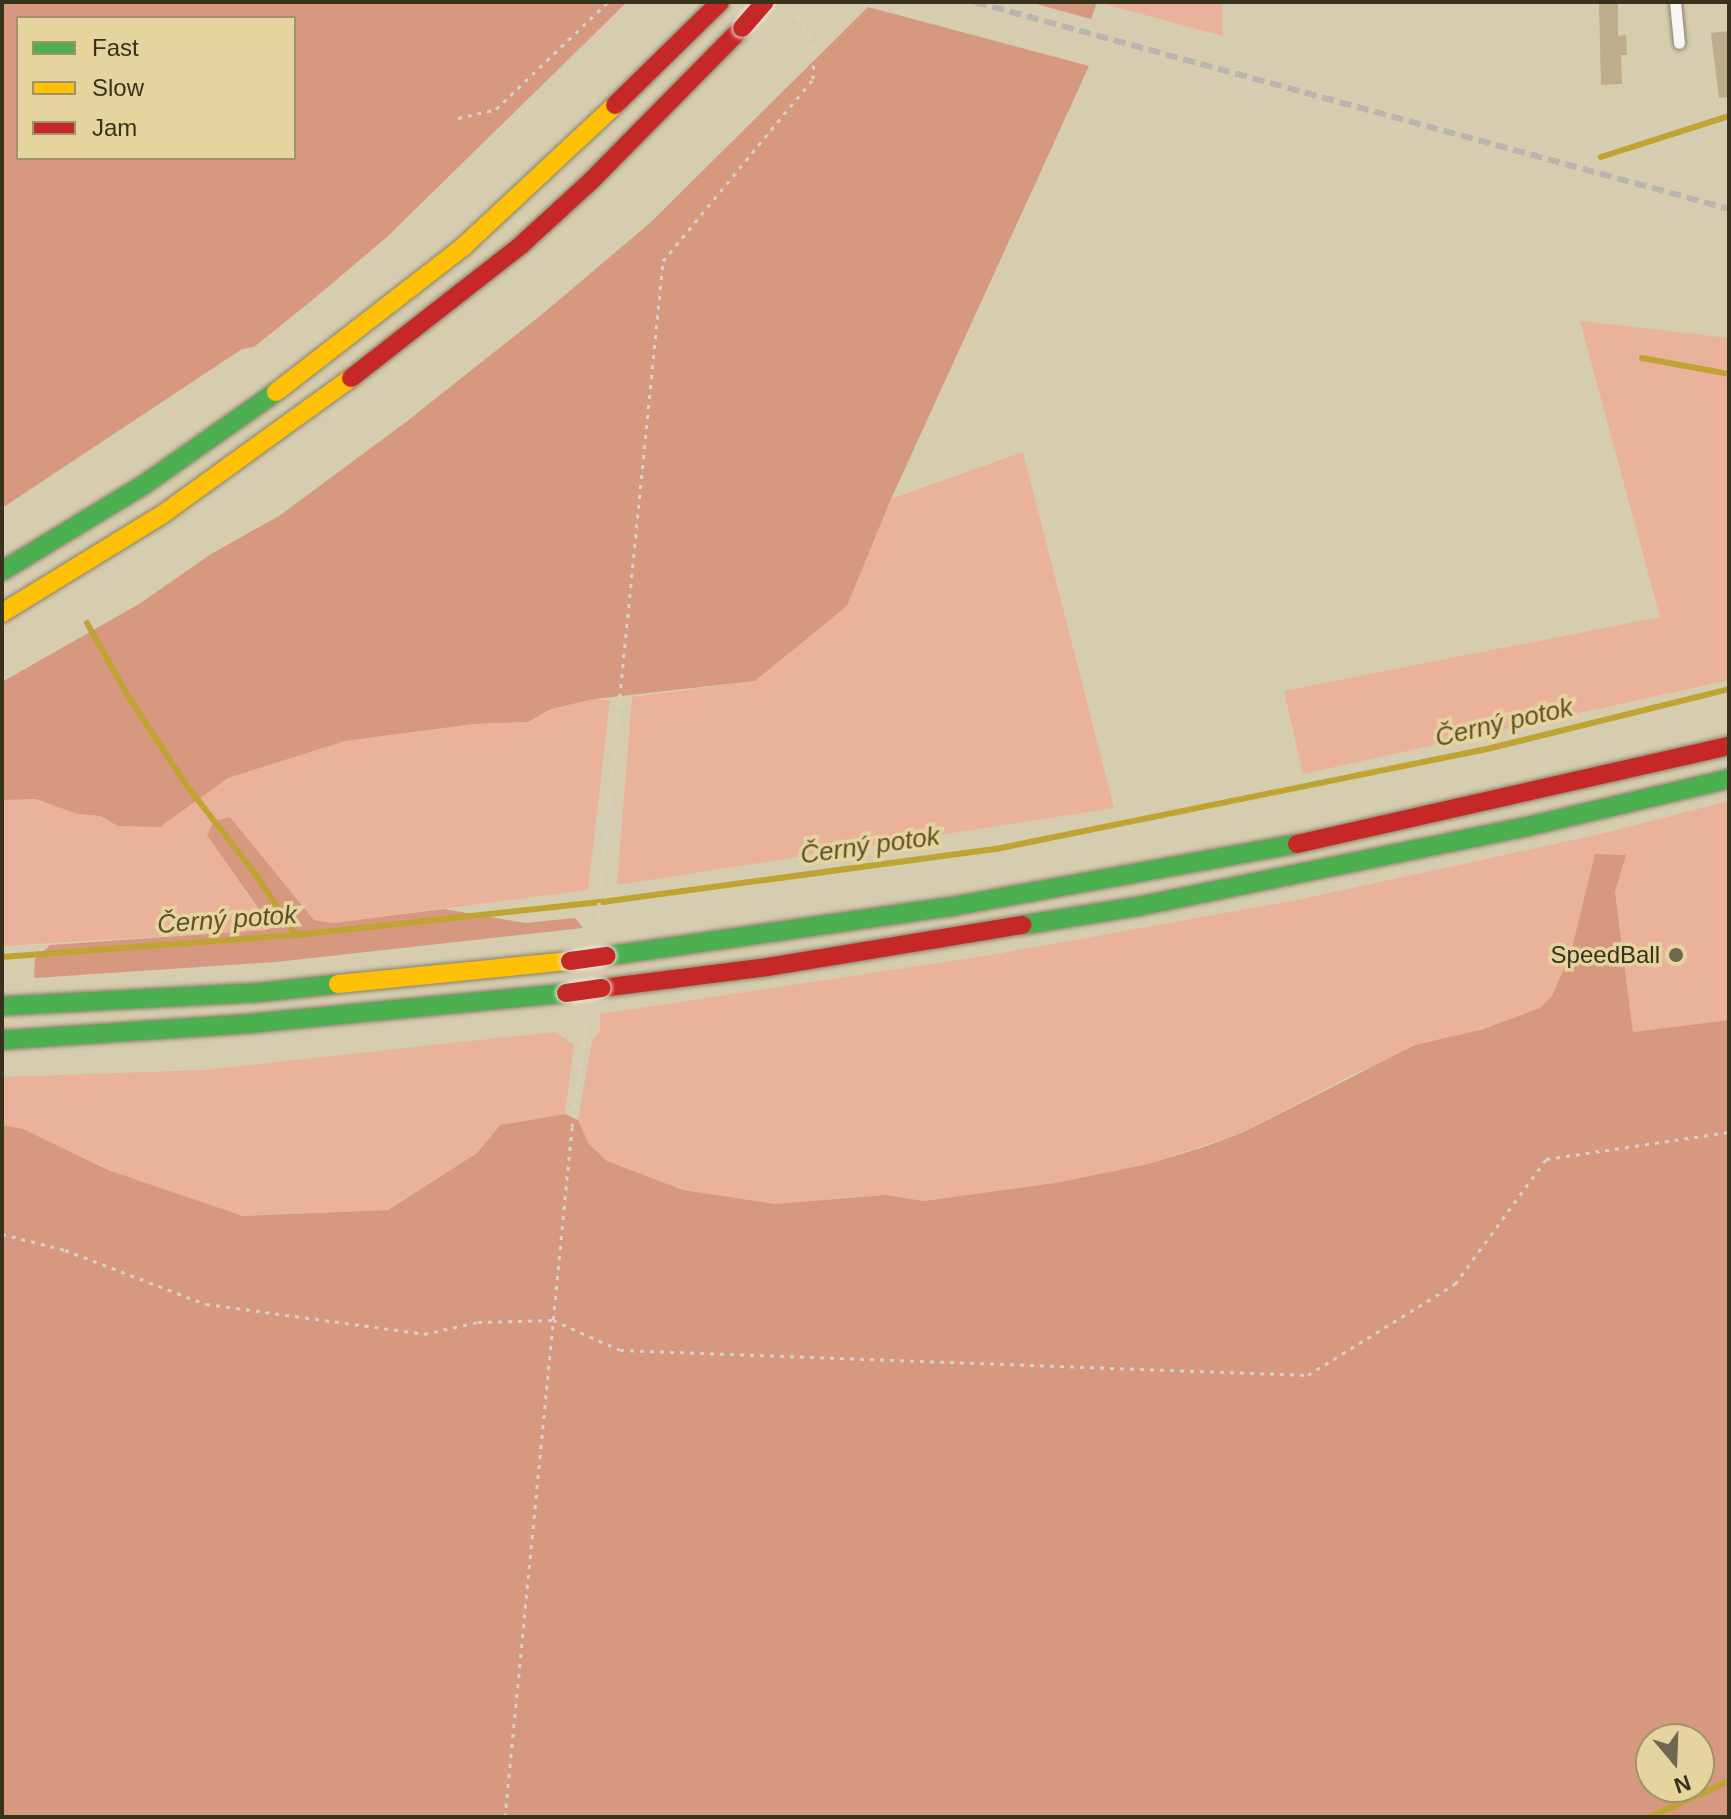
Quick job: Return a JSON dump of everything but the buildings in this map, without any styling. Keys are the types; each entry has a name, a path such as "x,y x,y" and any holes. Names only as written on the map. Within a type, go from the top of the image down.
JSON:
{"highway":[{"path":"2,571 145,484 268,398 380,313 499,214 720,2"},
{"path":"2,613 163,514 405,339 521,245 590,182 765,2"},
{"path":"2,1006 254,993 570,961 934,910 1363,830 1729,746"},
{"path":"2,1040 255,1023 566,993 846,955 1140,906 1506,831 1729,779"}],"lane":[{"path":"1675,2 1679,43"}],"path":[{"path":"458,118 496,109 608,2"},
{"path":"596,937 663,261 813,79 816,62 809,33 799,18 786,14"},
{"path":"505,1817 572,1127 588,1015"},
{"path":"2,1234 65,1250 206,1304 424,1334 478,1322 553,1320 620,1350 1308,1375 1455,1284 1546,1159 1729,1132"}],"shaded area":[{"path":"2,2 627,2 387,237 254,347 242,349 2,508"},
{"path":"1029,2 1097,2 1091,19"},
{"path":"1097,2 1222,2 1223,36"},
{"path":"868,7 1089,66 891,499 847,606 755,681 594,699 551,709 528,722 474,724 345,741 228,778 160,827 118,826 100,816 77,814 36,799 2,800 2,682 139,604 211,554 279,516 406,422 546,311 651,222"},
{"path":"1580,321 1729,338 1729,680 1303,774 1284,691 1660,617"},
{"path":"1023,452 1114,808 617,885 632,697 755,681 847,606 891,499"},
{"path":"594,699 610,700 588,890 333,923 314,920 230,817 244,890 263,915 267,930 2,946 2,800 36,799 77,814 100,816 118,826 201,795 228,778 345,741 474,724 527,722 551,709"},
{"path":"1729,801 1729,1020 1633,1032 1615,892 1625,855 1596,854 1571,952 1552,996 1540,1008 1353,1074 1244,1132 1148,1164 1055,1183 924,1201 885,1195 775,1204 683,1190 607,1161 589,1144 578,1120 592,1041 600,1030 600,1014 985,956 1297,900 1596,835"},
{"path":"230,817 314,920 333,923 444,909 525,923 575,918 583,928 276,962 34,978 35,959 50,945 267,930 263,915 207,835 214,821"},
{"path":"1595,854 1626,855 1615,892 1633,1032 1729,1020 1729,1817 2,1817 2,1125 23,1129 108,1170 243,1216 388,1210 477,1153 500,1125 565,1114 578,1120 589,1144 607,1161 683,1190 775,1204 885,1195 924,1201 1055,1183 1148,1164 1204,1147 1244,1132 1415,1045 1480,1030 1540,1008 1552,996 1571,952"},
{"path":"555,1032 574,1045 565,1114 500,1125 477,1153 387,1210 243,1216 108,1170 23,1129 2,1125 2,1077 204,1070"}],"waterway":[{"path":"1601,157 1729,116"},
{"path":"1642,358 1729,374"},
{"path":"87,623 129,698 187,786 257,876 296,935"},
{"name":"Černý potok","path":"2,957 296,935 602,902 996,849 1487,749 1729,689"},
{"path":"1650,1817 1729,1781"}],"railway":[{"path":"975,2 1729,209"}],"traffic: fast":[{"path":"2,571 145,484 276,392"},
{"path":"1023,925 1140,906 1521,828 1729,779"},
{"path":"607,956 949,907 1297,844"},
{"path":"2,1006 254,993 338,984"},
{"path":"2,1040 255,1023 566,993"}],"traffic: slow":[{"path":"276,392 464,246 615,105"},
{"path":"2,613 163,514 351,378"},
{"path":"338,984 570,961"}],"traffic: jam":[{"path":"615,105 720,2"},
{"path":"742,28 765,2"},
{"path":"351,378 521,245 590,182 742,28"},
{"path":"1297,844 1729,746"},
{"path":"602,988 768,967 1023,925"},
{"path":"570,961 607,956"},
{"path":"566,993 602,988"}],"place":[{"name":"SpeedBall","path":"1676,955"}]}
